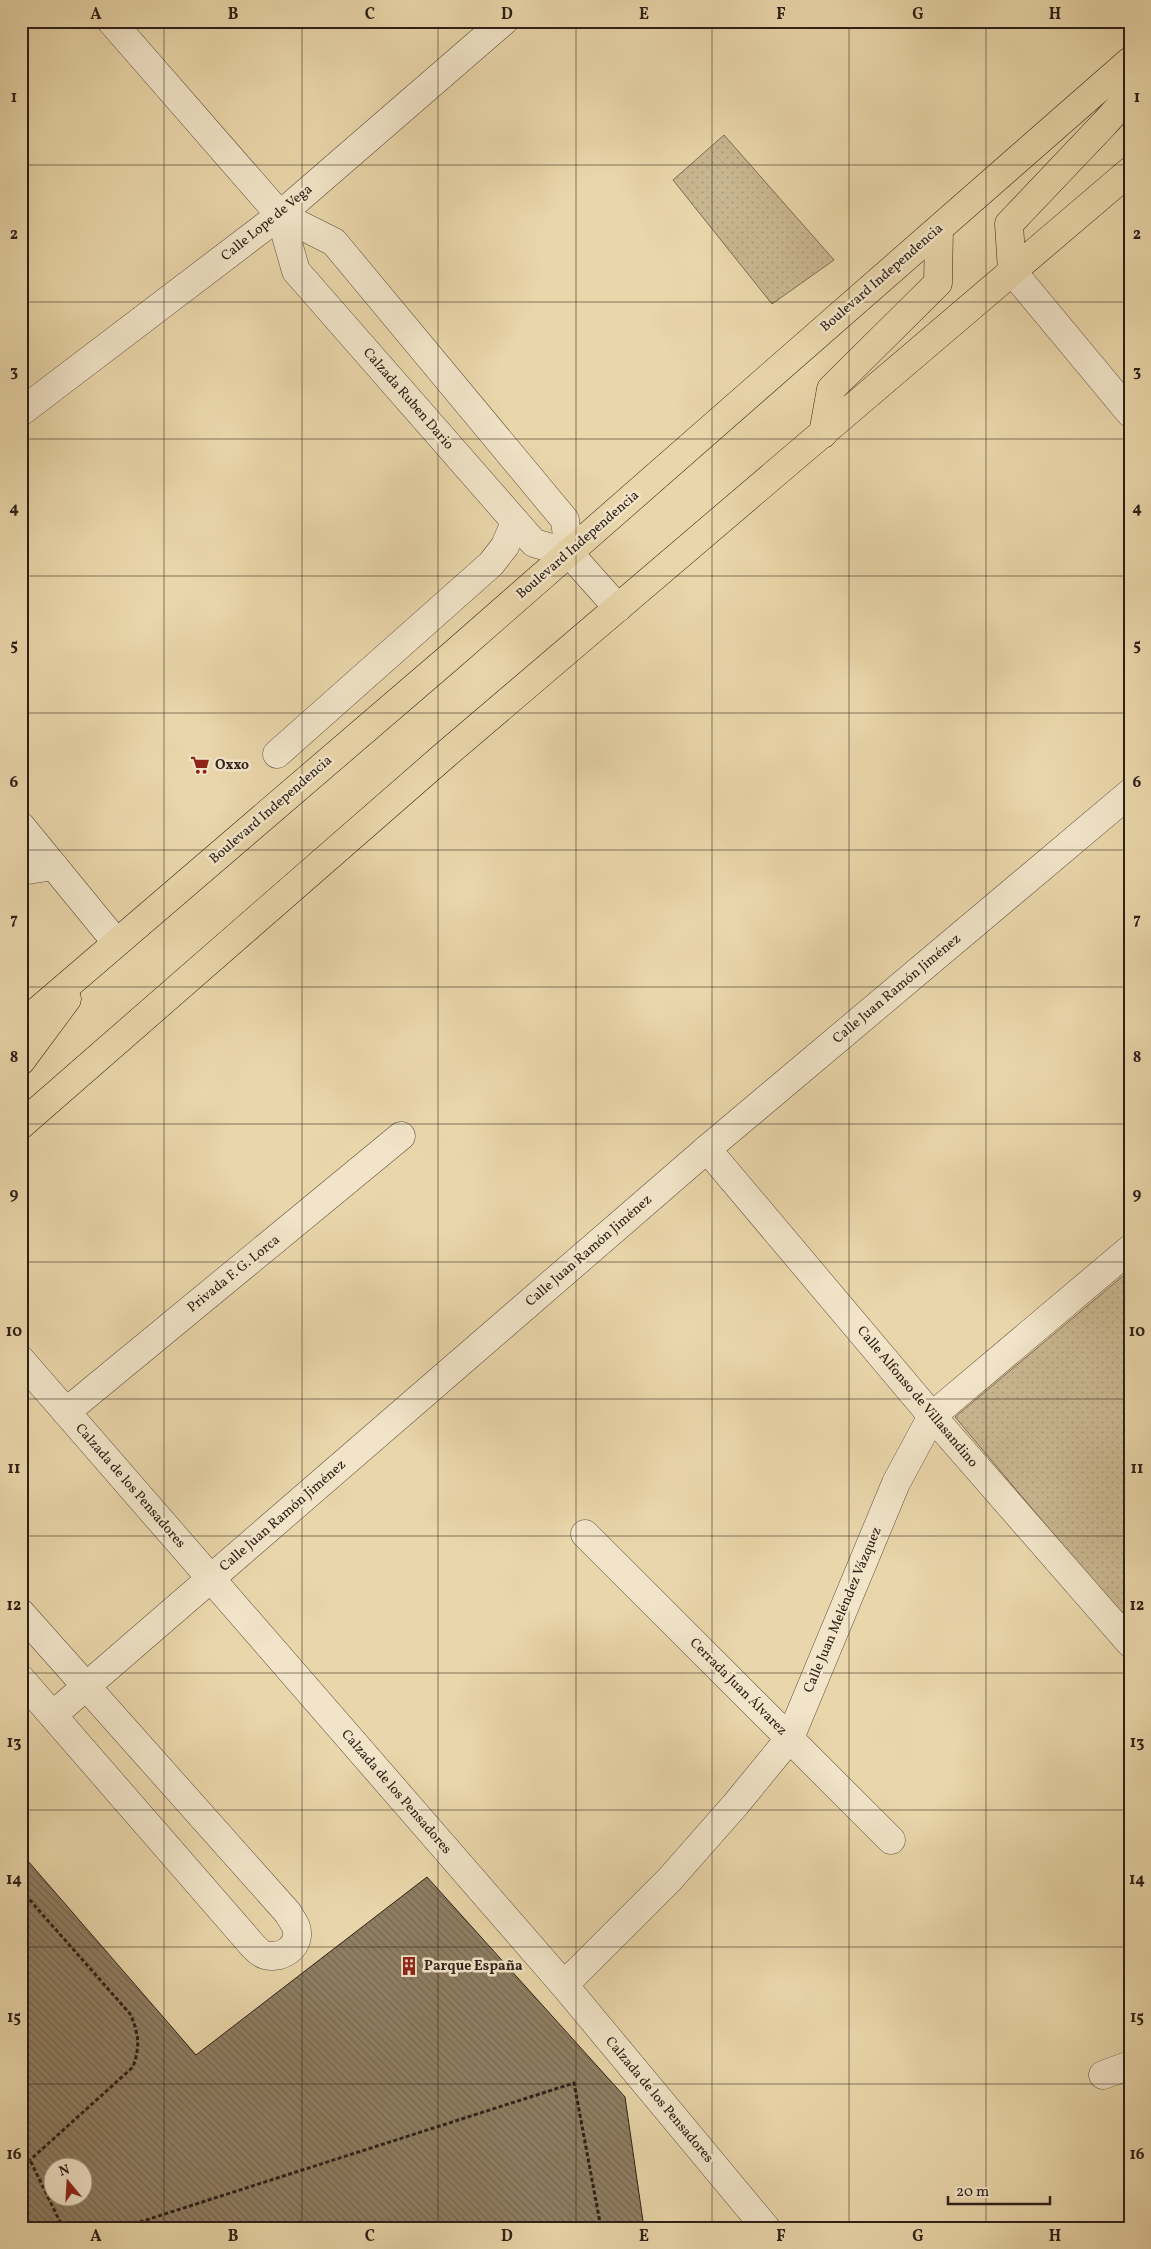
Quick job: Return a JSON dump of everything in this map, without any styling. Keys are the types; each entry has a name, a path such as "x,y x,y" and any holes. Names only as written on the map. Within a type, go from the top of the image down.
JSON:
{"main road":[{"name":"Boulevard Independencia","path":"21,1025 451,656 1130,61"},
{"path":"1012,271 1009,224 1106,124 1130,95"},
{"path":"21,1125 438,761 1130,171"},
{"path":"823,434 830,389 938,282 939,228"},
{"path":"21,1061 92,964"}],"street":[{"name":"Calzada Ruben Dario","path":"111,21 280,215 334,242 565,520 568,553 534,543 296,271 280,215"},
{"name":"Calle Lope de Vega","path":"21,412 280,215 504,21"},
{"path":"1012,271 1130,413"},
{"path":"436,431 468,404"},
{"path":"277,754 491,564 505,546 515,522"},
{"path":"568,553 618,608"},
{"name":"Calle Juan Ramón Jiménez","path":"53,1715 707,1149 1130,793"},
{"path":"21,826 116,942"},
{"path":"21,871 54,866"},
{"name":"Privada F. G. Lorca","path":"66,1412 401,1136"},
{"name":"Calle Alfonso de Villasandino","path":"707,1149 932,1416 1130,1643"},
{"name":"Calle Juan Meléndez Vázquez","path":"564,1985 670,1879 736,1804 790,1738 896,1483 932,1416 1130,1249"},
{"name":"Calzada de los Pensadores","path":"21,1360 564,1985 766,2228"},
{"name":"Cerrada Juan Álvarez","path":"585,1534 891,1840"},
{"path":"21,1613 288,1913 296,1927 296,1941 290,1950 276,1956 264,1955 253,1946 21,1679"},
{"path":"1103,2075 1130,2065"}],"path":[{"path":"21,1890 131,2016 138,2034 138,2052 133,2067 21,2167"},
{"path":"122,2228 574,2083 601,2228"},
{"path":"30,2160 63,2228"}],"shaded area":[{"path":"724,135 834,260 772,304 673,180"},
{"path":"1130,1270 1130,1625 955,1417"}],"building":[{"name":"Parque España","path":"21,1853 196,2055 427,1877 625,2097 644,2228 21,2228"}],"place":[{"name":"Oxxo","path":"200,765"},
{"name":"Parque España","path":"409,1966"}]}
